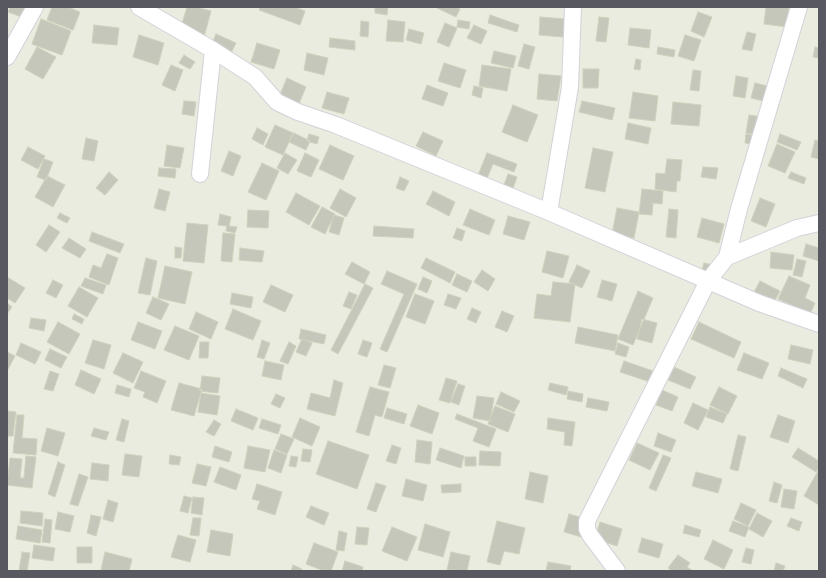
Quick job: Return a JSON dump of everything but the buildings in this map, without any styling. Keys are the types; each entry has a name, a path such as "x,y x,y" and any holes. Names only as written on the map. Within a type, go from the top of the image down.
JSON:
{"street":[{"path":"7,57 35,7"},
{"path":"139,7 255,76 277,102 298,112 336,125 549,212 759,303 819,324"},
{"path":"549,212 570,87 573,7"},
{"path":"617,571 590,535 587,529 587,521 708,281 727,257 739,209 799,7"},
{"path":"200,174 213,50"},
{"path":"727,257 797,228 819,223"}]}
